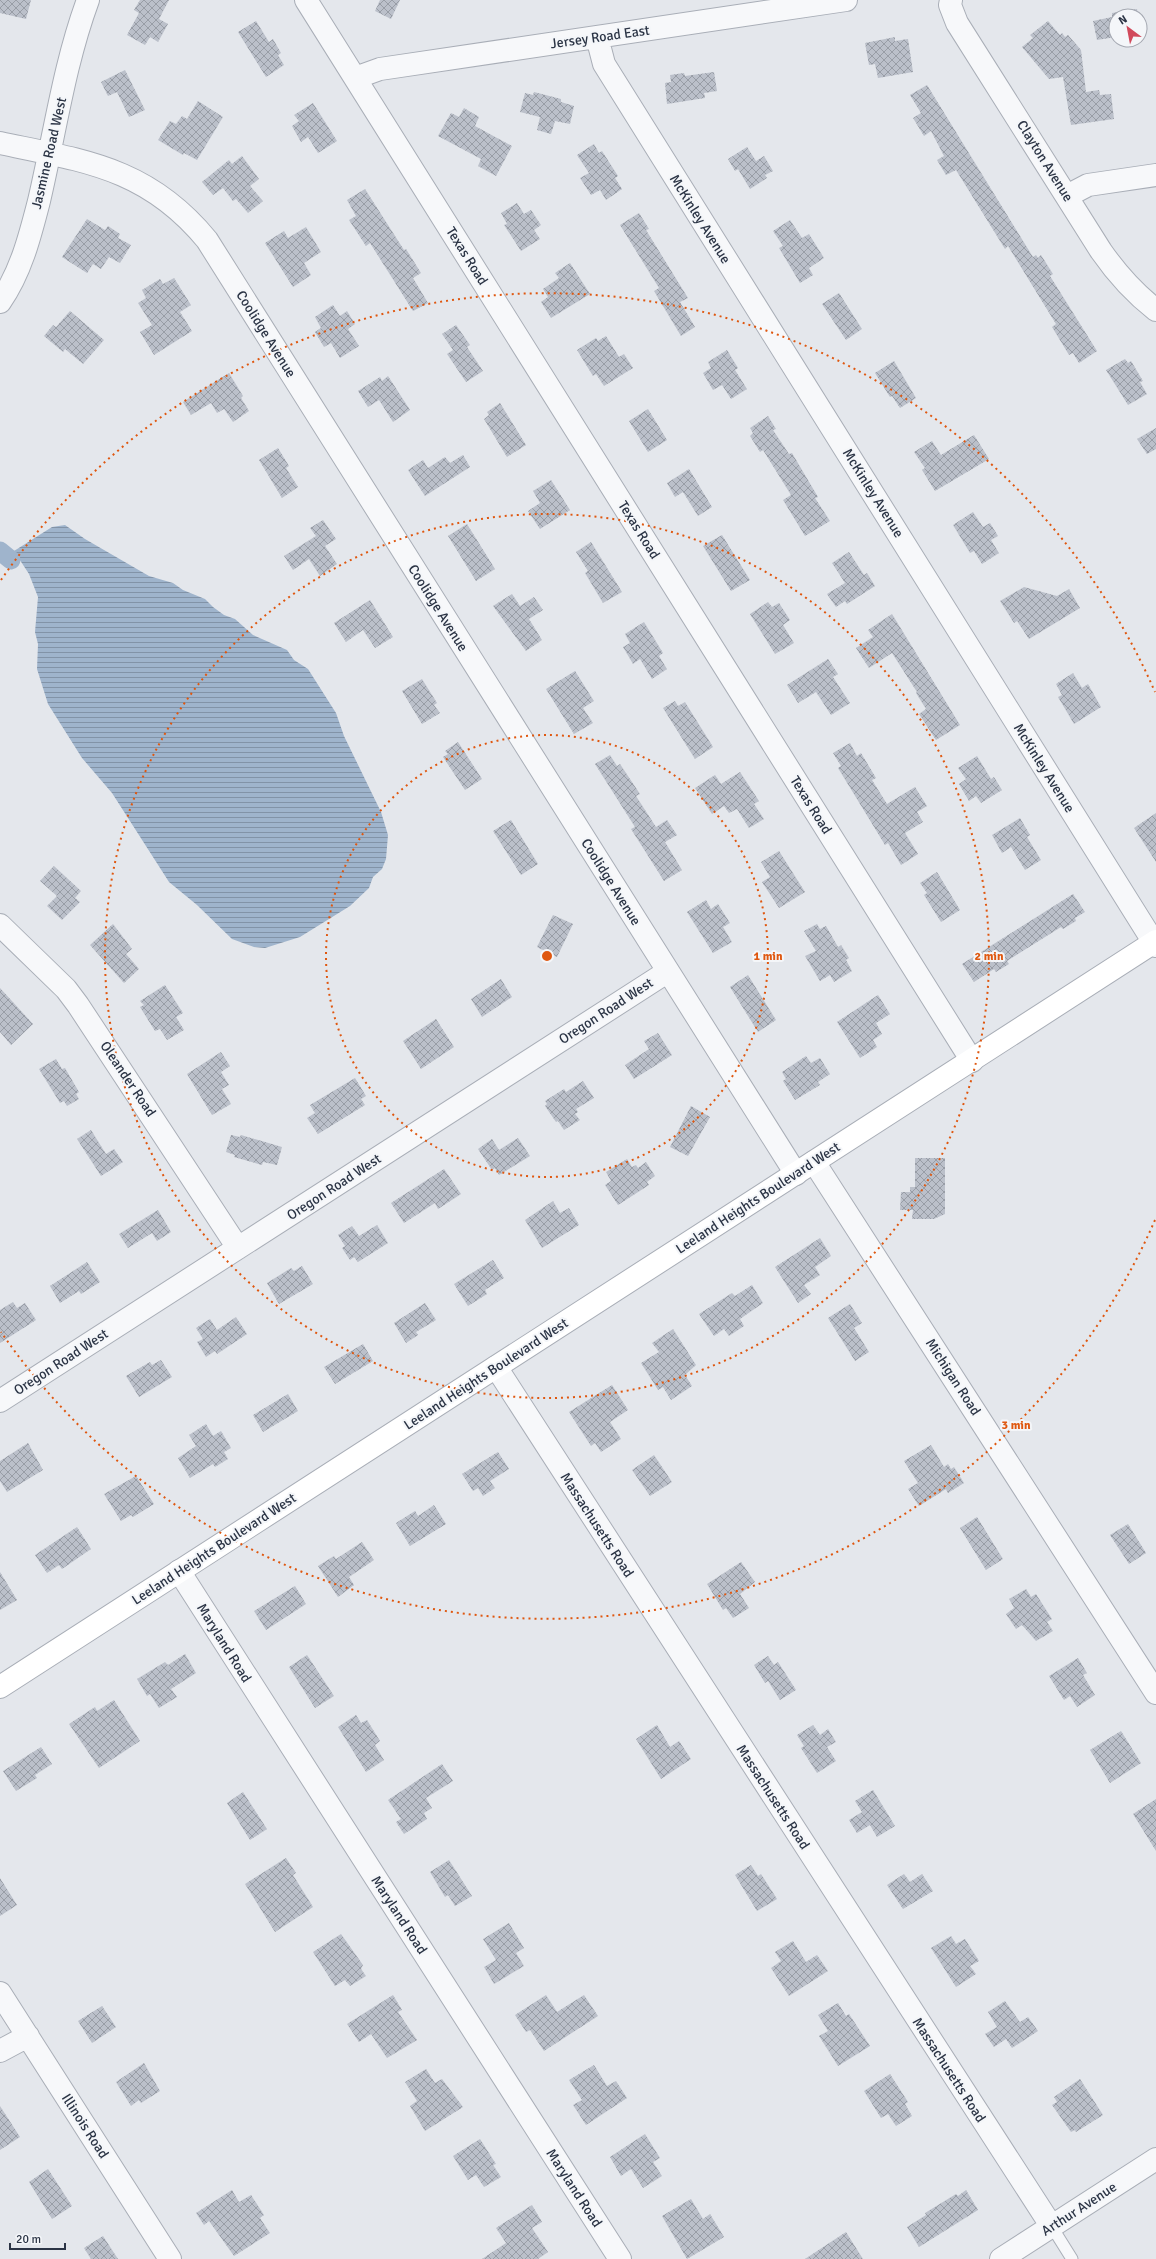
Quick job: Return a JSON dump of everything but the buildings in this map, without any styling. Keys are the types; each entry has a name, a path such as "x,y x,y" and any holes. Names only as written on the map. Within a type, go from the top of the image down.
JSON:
{"main road":[{"name":"Leeland Heights Boulevard West","path":"0,1686 1155,943"}],"street":[{"name":"Jasmine Road West","path":"0,302 16,272 28,242 50,154 74,37 88,0"},
{"name":"Texas Road","path":"306,0 972,1061"},
{"name":"Jersey Road East","path":"355,78 380,69 846,0"},
{"name":"Clayton Avenue","path":"950,0 950,5 958,23 1117,275 1136,295 1156,310"},
{"name":"McKinley Avenue","path":"598,37 604,64 1155,943"},
{"name":"Coolidge Avenue","path":"0,143 116,171 136,180 174,205 192,221 207,240 796,1174"},
{"path":"1067,196 1088,185 1156,175"},
{"name":"Oleander Road","path":"0,925 66,989 78,1005 238,1248"},
{"name":"Oregon Road West","path":"0,1401 668,972"},
{"name":"Michigan Road","path":"814,1162 1156,1692"},
{"name":"Massachusetts Road","path":"496,1368 1052,2226"},
{"name":"Maryland Road","path":"180,1571 620,2259"},
{"name":"Illinois Road","path":"0,1994 170,2259"},
{"path":"0,2051 28,2036"},
{"name":"Arthur Avenue","path":"1001,2259 1156,2159"}],"lane":[{"path":"1052,2226 1072,2259"}],"water":[{"path":"65,525 85,539 149,576 173,583 183,590 205,599 224,615 235,619 253,635 287,650 294,660 308,669 336,713 344,736 381,812 388,835 386,859 382,869 373,877 369,888 350,906 300,937 265,948 254,947 232,939 197,905 169,882 112,793 82,758 48,704 37,669 38,644 35,632 38,597 29,574 14,551 52,527"}],"waterway":[{"path":"0,551 11,560"}]}
